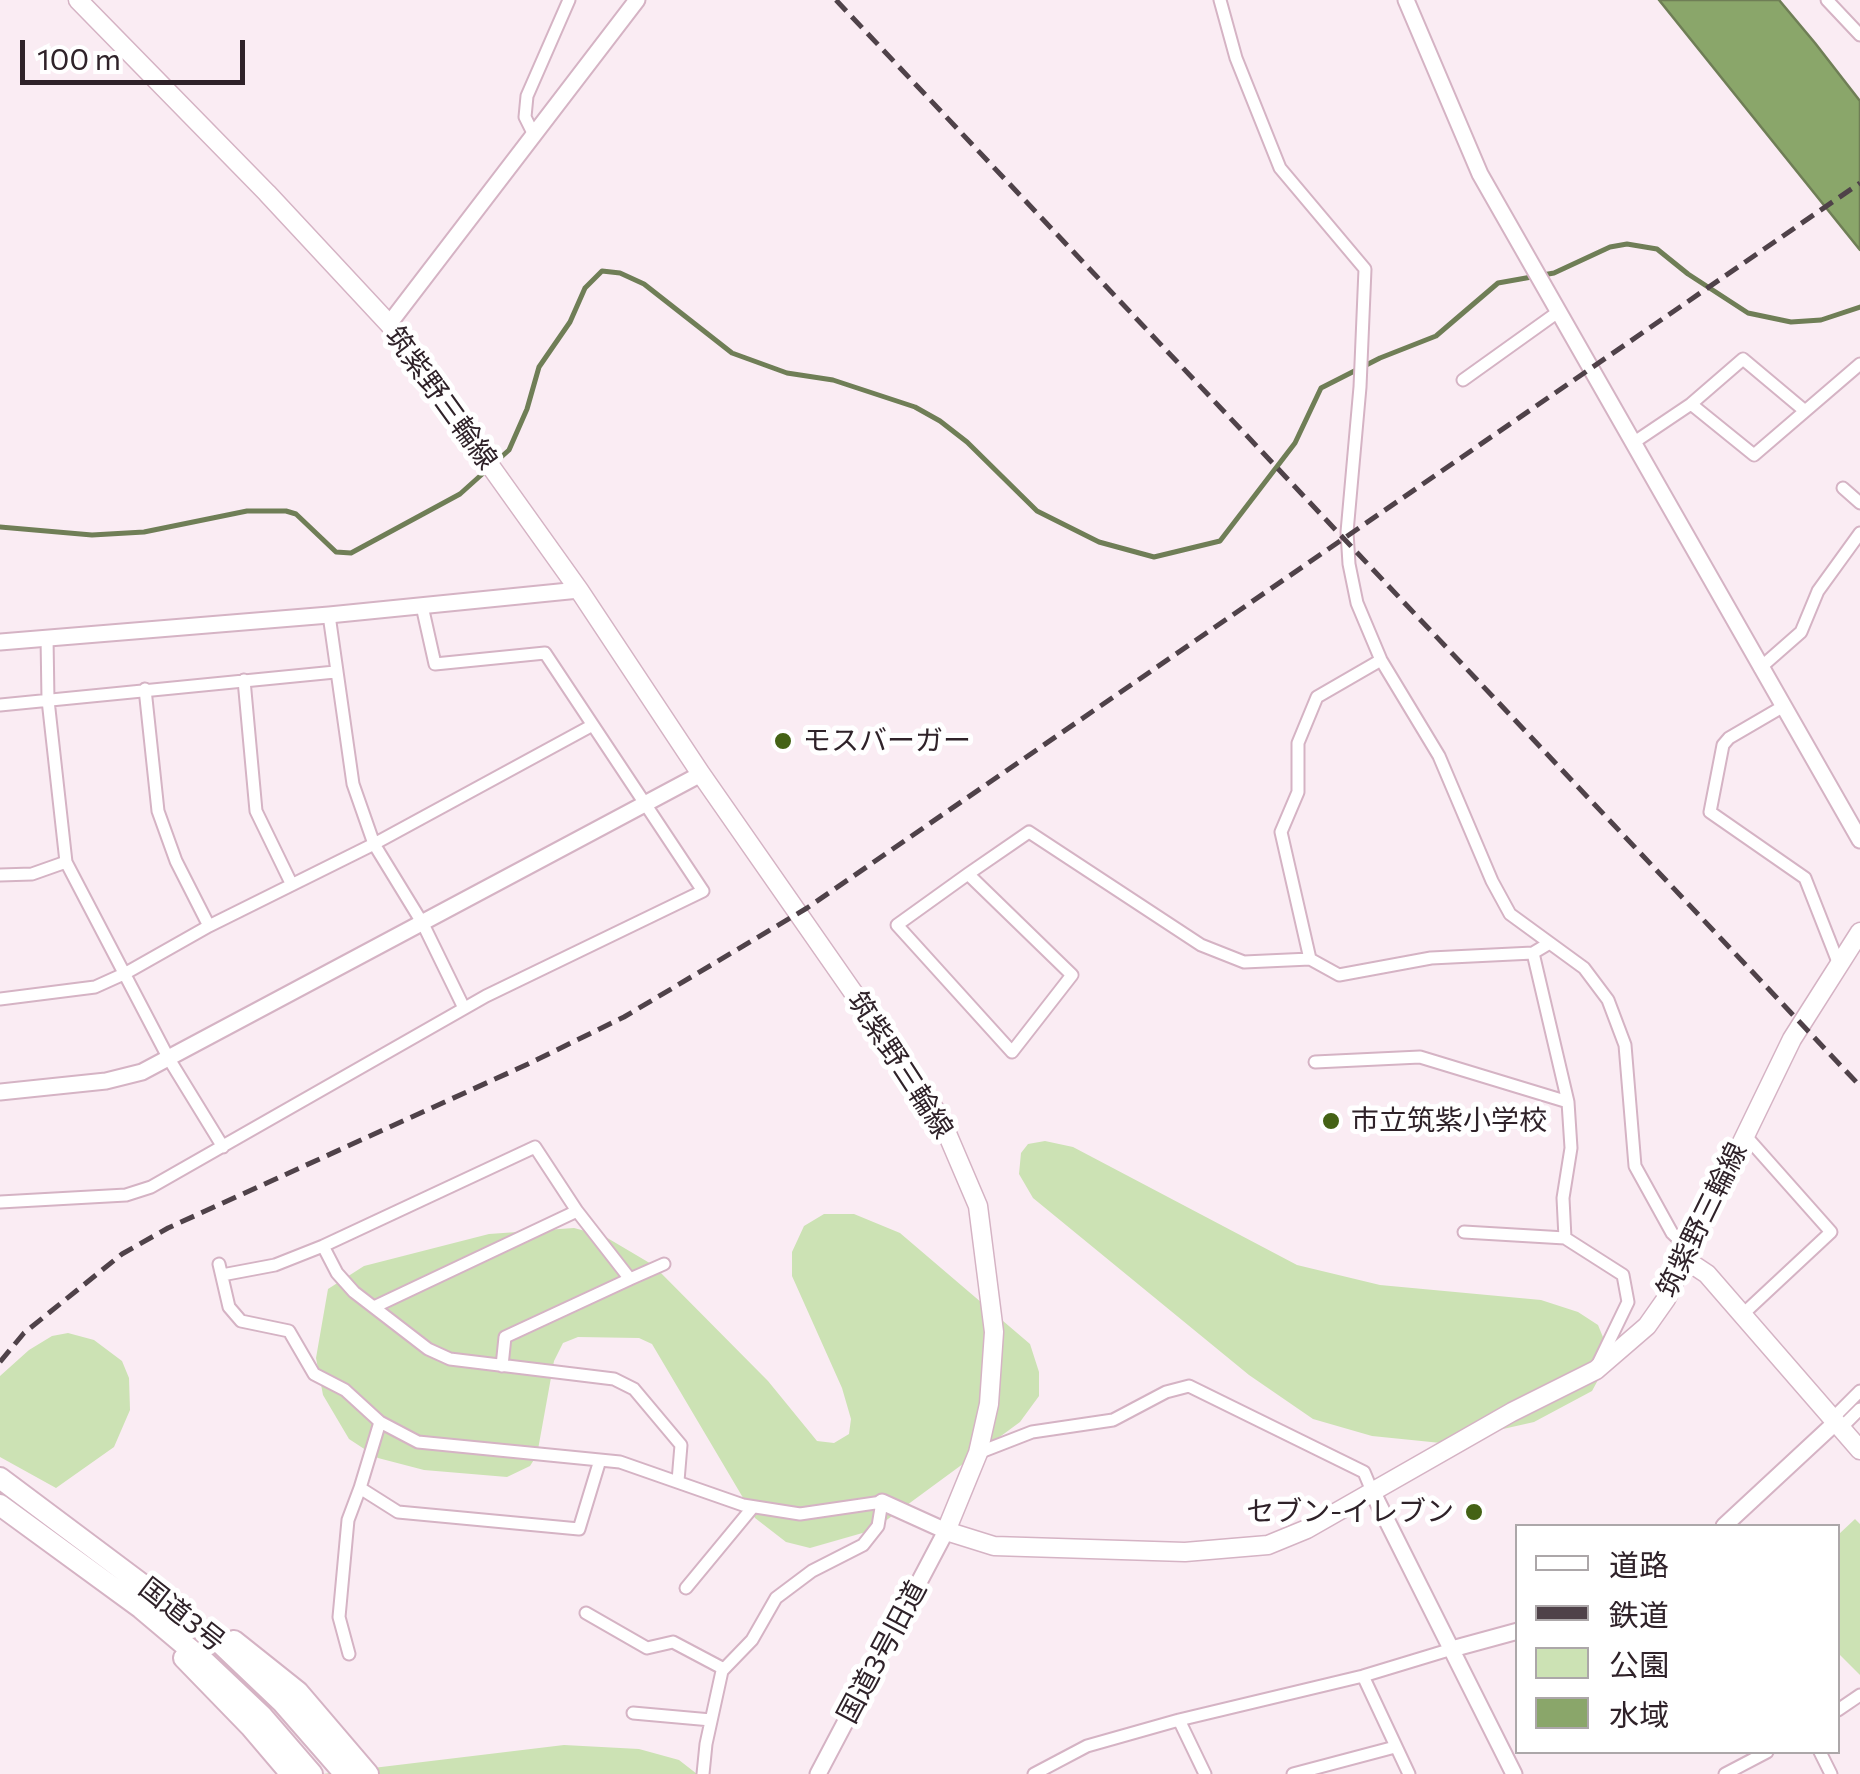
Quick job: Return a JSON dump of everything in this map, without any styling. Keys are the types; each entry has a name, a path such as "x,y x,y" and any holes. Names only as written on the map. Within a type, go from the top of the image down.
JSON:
{"highway":[{"name":"国道3号","path":"0,1478 219,1642 282,1702 346,1774"},
{"name":"国道3号","path":"0,1505 141,1608 262,1716 312,1774"},
{"path":"128,1572 229,1636 298,1692 368,1774"},
{"path":"141,1608 291,1774"}],"main road":[{"name":"筑紫野三輪線","path":"78,0 389,324 579,590 701,774 940,1117 978,1206 994,1332 989,1404 978,1453 946,1531 994,1546 1185,1552 1268,1545 1307,1529 1596,1370 1647,1326 1688,1255 1800,1024 1860,932"},
{"path":"1688,1255 1860,1450"}],"street":[{"path":"534,135 525,117 527,96 569,0"},
{"path":"389,324 637,0"},
{"path":"1220,0 1236,58 1280,168 1365,269 1360,384 1348,502 1348,564 1357,603 1381,660 1439,756 1510,914 1584,968 1608,1000 1625,1045 1635,1166 1688,1255"},
{"path":"1406,0 1480,174 1860,840"},
{"path":"1828,0 1860,36"},
{"path":"1463,380 1558,312"},
{"path":"1632,443 1691,404 1743,359 1805,411"},
{"path":"1691,404 1754,456 1860,364"},
{"path":"1843,488 1860,503"},
{"path":"1760,668 1802,632 1818,591 1860,532"},
{"path":"0,642 329,616 579,590"},
{"path":"0,1202 126,1195 151,1187 464,1008 703,890 648,804 590,726 545,653 435,664 422,606"},
{"path":"329,616 352,784 374,844 423,924 464,1008"},
{"path":"47,637 48,700 66,862 169,1059 223,1147"},
{"path":"1310,960 1281,832 1298,792 1298,743 1317,697 1381,660"},
{"path":"0,705 334,672"},
{"path":"244,680 256,811 291,882"},
{"path":"145,689 158,811 176,860 209,926"},
{"path":"1777,710 1723,745 1710,812 1805,878 1838,962"},
{"path":"0,999 94,987 126,973 590,726"},
{"path":"0,1092 106,1082 142,1072 701,774"},
{"path":"968,874 1072,975 1012,1052 897,925 968,874 1029,832 1201,946 1244,962 1310,960 1339,975 1431,958 1532,953 1548,944"},
{"path":"0,876 32,874 66,862"},
{"path":"1532,953 1568,1102 1571,1148 1563,1198 1565,1238"},
{"path":"1316,1062 1420,1057 1568,1102"},
{"path":"1742,1315 1831,1232 1744,1134"},
{"path":"630,1279 577,1211 535,1147 323,1246 275,1264 220,1269 229,1307 242,1321 290,1330 314,1374 345,1390 380,1422 418,1442 620,1462 752,1507 800,1514 882,1502 946,1531"},
{"path":"374,1306 577,1211"},
{"path":"1464,1232 1565,1238 1622,1275 1628,1302 1596,1370"},
{"path":"323,1246 346,1283 428,1348 450,1359 614,1379 634,1388 681,1445 678,1481"},
{"path":"502,1366 504,1336 664,1264"},
{"path":"978,1453 1032,1432 1112,1420 1166,1392 1188,1386 1364,1472 1514,1774"},
{"path":"1726,1524 1836,1423 1860,1391"},
{"path":"1836,1423 1860,1409"},
{"path":"349,1654 339,1618 348,1520 380,1422"},
{"path":"360,1488 398,1512 579,1529 600,1460"},
{"path":"703,1774 724,1669 752,1640 776,1598 812,1571 863,1545 878,1526 882,1502"},
{"path":"686,1588 752,1507"},
{"name":"国道3号旧道","path":"818,1774 946,1531"},
{"path":"586,1613 647,1648 673,1642 724,1669"},
{"path":"1036,1773 1087,1746 1364,1676 1515,1632"},
{"path":"1364,1676 1409,1774"},
{"path":"633,1713 711,1720"},
{"path":"1180,1720 1205,1774"},
{"path":"1293,1774 1395,1747"},
{"path":"1725,1774 1763,1754"}],"green space":[{"path":"1045,1141 1073,1147 1297,1265 1380,1285 1541,1300 1578,1312 1598,1325 1607,1347 1605,1367 1592,1391 1534,1422 1441,1443 1372,1436 1313,1419 1249,1375 1033,1198 1019,1174 1021,1153 1028,1144"},
{"path":"824,1214 854,1214 900,1233 1030,1344 1039,1372 1039,1396 1020,1422 873,1530 810,1548 786,1542 755,1518 652,1344 639,1338 578,1337 563,1343 554,1361 537,1455 530,1466 507,1477 424,1470 378,1458 349,1439 323,1395 316,1358 328,1289 364,1266 489,1234 574,1228 604,1236 653,1265 768,1381 817,1441 834,1443 849,1434 851,1419 842,1388 792,1276 792,1252 804,1226"},
{"path":"68,1333 94,1340 122,1361 129,1378 130,1410 114,1447 56,1488 0,1457 0,1376 29,1350 52,1336"},
{"path":"1855,1519 1860,1524 1860,1675 1840,1655 1840,1533"},
{"path":"564,1745 639,1749 679,1760 697,1774 323,1774"}],"water":[{"path":"1659,0 1779,0 1815,43 1860,101 1860,250"}],"waterway":[{"path":"0,527 92,535 144,532 247,511 286,511 296,514 336,552 351,553 460,494 509,450 539,367 570,322 585,288 602,271 620,273 644,284 732,353 787,373 833,380 915,407 967,442 1037,511 1099,542 1154,557 1220,541 1295,443 1321,388 1380,358 1436,336 1498,283 1554,273 1610,247 1627,244 1657,249 1748,313 1791,322 1821,320 1860,307"}],"railway":[{"path":"836,0 1860,1086"},
{"path":"0,1362 24,1333 122,1254 168,1228 624,1017 807,908 1860,183"}],"place":[{"name":"モスバーガー","path":"783,741"},
{"name":"市立筑紫小学校","path":"1331,1121"},
{"name":"セブン-イレブン","path":"1474,1512"}]}
